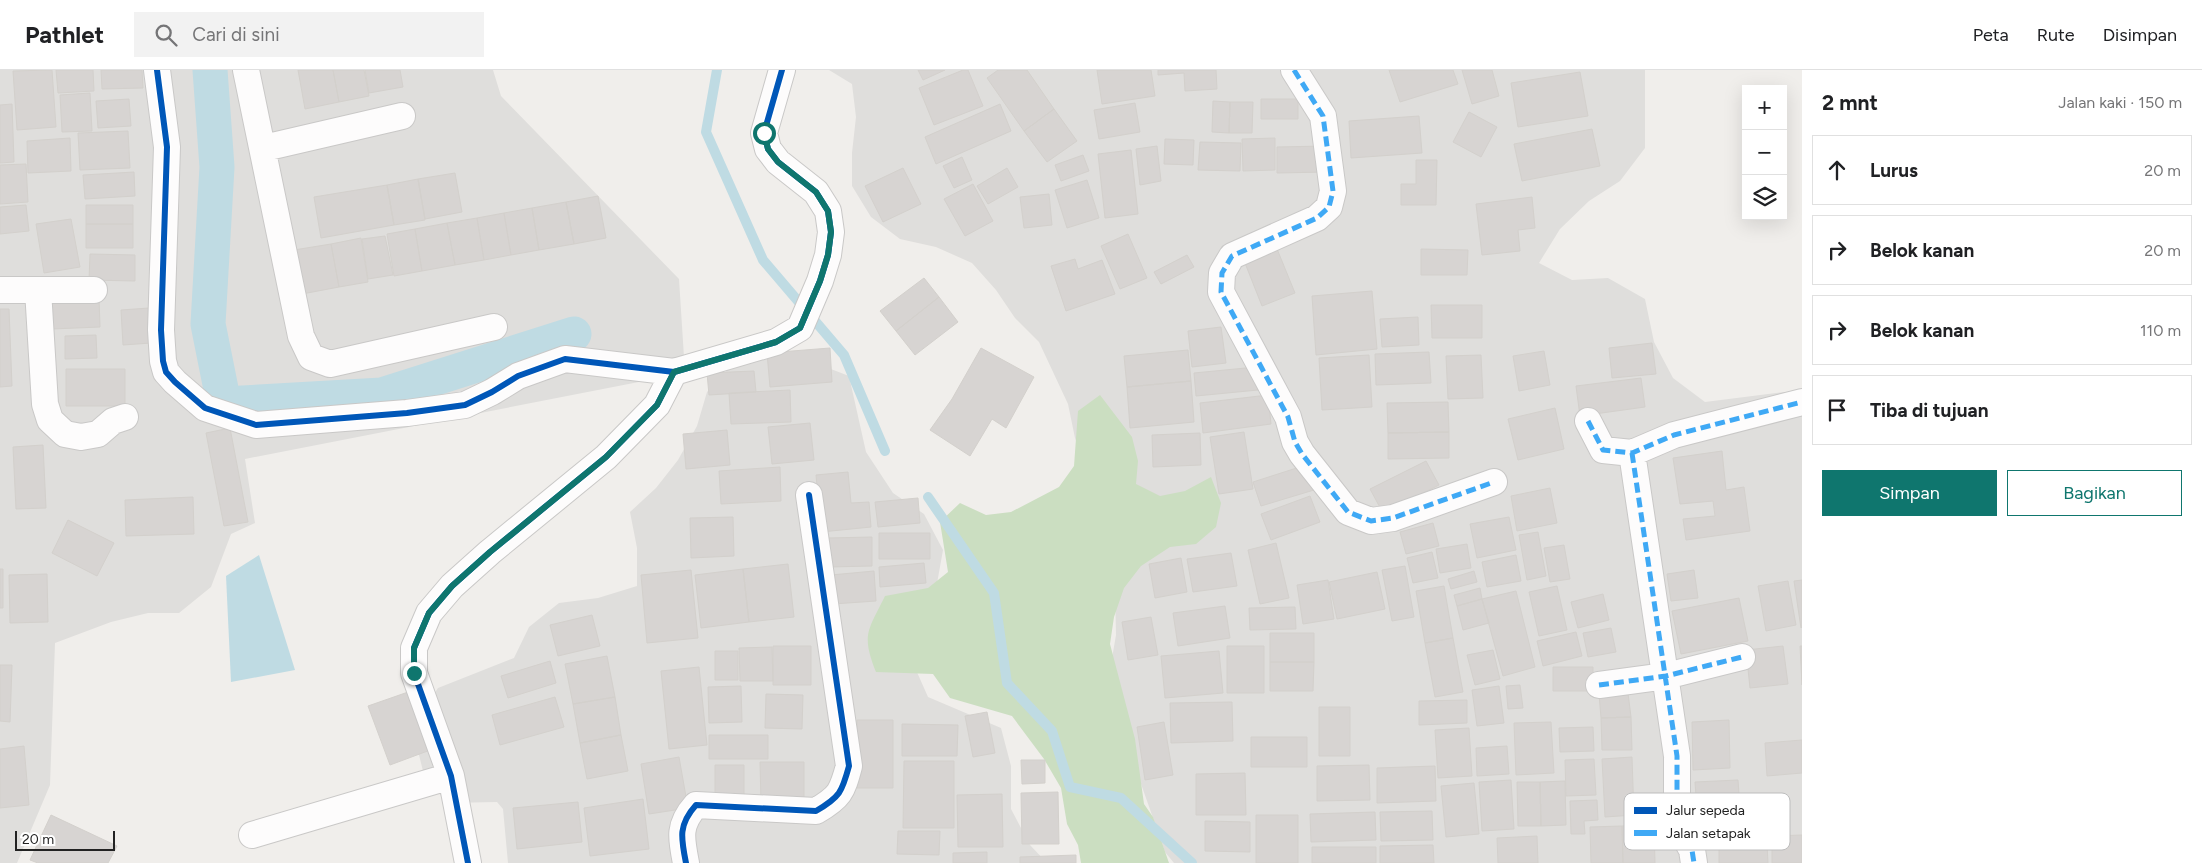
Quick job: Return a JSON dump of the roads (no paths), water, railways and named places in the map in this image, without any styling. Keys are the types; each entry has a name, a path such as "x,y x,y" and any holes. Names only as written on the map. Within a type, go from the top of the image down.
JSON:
{"street":[{"path":"156,70 167,147 161,330 166,372 174,382 205,408 256,425 407,413 465,404 492,392 518,376 565,359 674,372 776,342 800,328 820,281 828,255 830,240 828,211 816,192 778,162 768,149 764,133 782,70"},
{"path":"246,70 264,148 301,336 312,357 330,364 494,327"},
{"path":"1294,70 1323,116 1333,191 1329,207 1317,218 1232,256 1222,273 1221,292 1288,417 1295,442 1302,454 1348,512 1371,520 1393,518 1494,482"},
{"path":"264,148 402,116"},
{"path":"0,290 94,290"},
{"path":"38,290 45,404 50,420 65,434 81,437 98,434 113,420 125,417"},
{"path":"468,863 451,776 414,673 414,648 429,613 452,586 490,552 606,457 657,405 674,372"},
{"path":"1588,420 1603,450 1632,453 1674,436 1802,402"},
{"path":"1632,453 1677,756 1677,793"},
{"path":"686,863 681,838 686,815 696,805 816,811 831,803 843,790 849,766 809,495"},
{"path":"1599,684 1666,676 1742,658"},
{"path":"252,835 451,776"},
{"path":"1692,850 1694,863"}],"water":[{"path":"259,555 295,670 231,682 226,576"}],"waterway":[{"path":"210,70 217,167 208,324 224,404 382,395 574,334"},
{"path":"717,70 706,132 763,260 844,355 885,451"},
{"path":"928,497 994,593 1007,683 1052,731 1070,787 1121,798 1192,863"}]}
